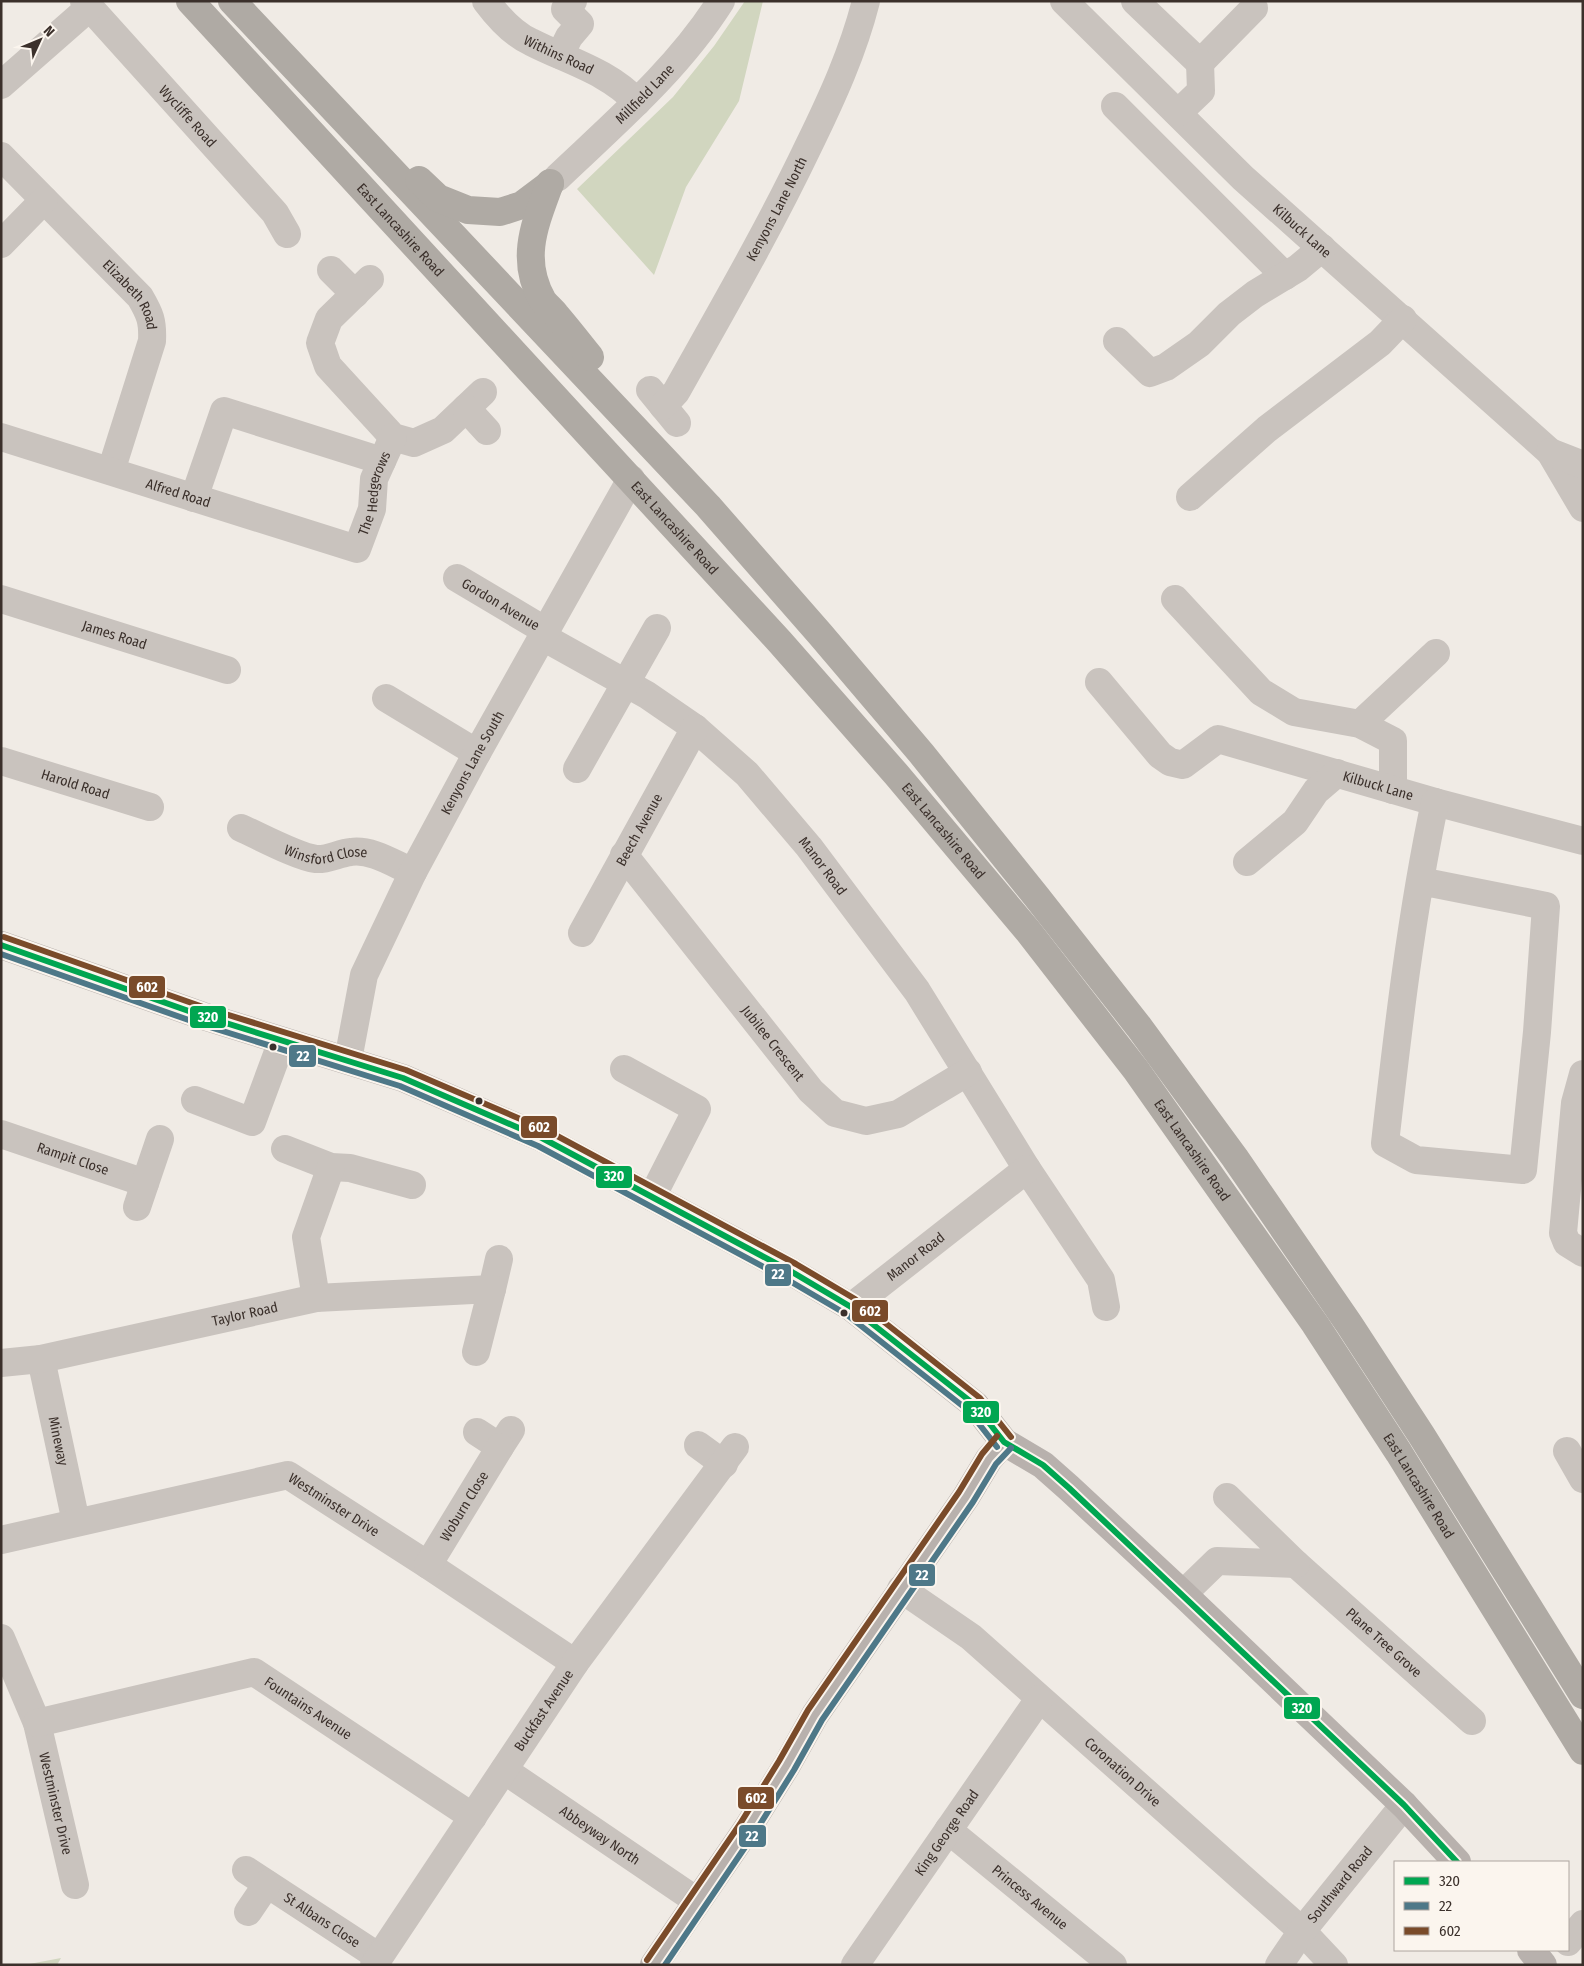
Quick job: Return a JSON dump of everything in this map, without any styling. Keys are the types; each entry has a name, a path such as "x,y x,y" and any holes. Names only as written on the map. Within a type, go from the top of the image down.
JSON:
{"highway":[{"name":"East Lancashire Road","path":"190,1 812,678 896,774 1028,931 1136,1070 1315,1324 1399,1453 1583,1751"},
{"name":"East Lancashire Road","path":"232,1 708,506 827,641 921,753 1054,919 1139,1027 1235,1158 1349,1324 1477,1523 1583,1695"},
{"path":"271,43 438,198 468,210 500,212 522,205 554,180"},
{"path":"554,180 532,232 530,250 531,266 544,302 708,506"}],"main road":[{"path":"1,945 203,1016 403,1078 542,1138 792,1272 851,1307 975,1405 1004,1442 1043,1465 1184,1594 1404,1805 1456,1861"},
{"path":"654,1965 747,1829 787,1765 815,1715 966,1498 989,1459 1004,1442"},
{"path":"1532,1951 1543,1965"}],"street":[{"name":"Withins Road","path":"486,1 493,11 516,33 530,42 613,80 637,102"},
{"path":"560,55 569,37 580,24 565,9 573,1"},
{"name":"Millfield Lane","path":"554,180 637,102 697,36 721,1"},
{"name":"Kenyons Lane North","path":"663,407 676,392 777,211 835,92 856,39 865,1"},
{"name":"Kilbuck Lane","path":"1064,1 1243,178 1550,452 1583,508"},
{"path":"1135,1 1200,62 1201,91 1178,113"},
{"path":"1,85 87,4"},
{"name":"Wycliffe Road","path":"87,4 276,212 288,234"},
{"path":"1200,62 1254,8"},
{"path":"1115,106 1285,276"},
{"name":"Elizabeth Road","path":"1,156 140,297 148,310 153,324 152,341 111,471"},
{"path":"1,244 44,200"},
{"path":"1117,341 1150,373 1166,367 1199,344 1229,314 1255,294 1298,268 1322,248"},
{"name":"The Hedgerows","path":"331,270 362,286 329,319 320,343 328,366 393,437 414,444 443,430 475,400 487,431"},
{"path":"1190,497 1267,429 1380,343 1402,319"},
{"path":"194,498 224,411 382,461"},
{"name":"Alfred Road","path":"1,437 357,550"},
{"name":"The Hedgerows","path":"357,550 372,509 374,479 393,437"},
{"name":"Kilbuck Lane","path":"1550,452 1583,465"},
{"name":"Kenyons Lane South","path":"348,1060 364,975 413,872 477,753 631,479"},
{"name":"Gordon Avenue","path":"457,578 544,634"},
{"name":"James Road","path":"1,599 227,670"},
{"path":"1175,599 1261,692 1294,712 1360,724 1393,741 1393,790"},
{"path":"578,768 657,628"},
{"name":"Manor Road","path":"544,634 668,708 695,728 747,774 815,854 917,991 1027,1169 1101,1280 1106,1307"},
{"path":"1360,724 1436,653"},
{"name":"Kilbuck Lane","path":"1099,682 1160,755 1170,762 1183,765 1218,739 1435,802 1583,841"},
{"path":"386,698 477,753"},
{"name":"Beech Avenue","path":"582,933 695,728"},
{"name":"Harold Road","path":"1,760 150,807"},
{"path":"1247,862 1290,827 1316,791 1337,773"},
{"path":"1420,881 1546,906 1537,1032 1523,1170 1416,1160 1385,1143 1409,940 1420,881 1435,802"},
{"name":"Winsford Close","path":"240,829 308,857 324,858 352,851 361,852 373,854 413,872"},
{"name":"Jubilee Crescent","path":"624,855 811,1091 835,1113 866,1121 898,1114 968,1072"},
{"path":"195,1100 252,1122 282,1042"},
{"path":"624,1069 697,1108 652,1197"},
{"path":"1583,1074 1575,1103 1563,1233 1567,1243 1583,1253"},
{"name":"Rampit Close","path":"1,1134 141,1196 160,1139"},
{"path":"285,1149 340,1167 412,1185"},
{"path":"316,1298 306,1237 340,1167"},
{"name":"Manor Road","path":"851,1307 1027,1169"},
{"path":"476,1352 499,1259"},
{"name":"Taylor Road","path":"1,1363 41,1359 316,1298 492,1290"},
{"name":"Mineway","path":"41,1359 76,1522"},
{"name":"Woburn Close","path":"428,1565 505,1439 477,1432"},
{"name":"Buckfast Avenue","path":"376,1961 575,1663 729,1456 698,1446"},
{"path":"1567,1452 1583,1479"},
{"name":"Westminster Drive","path":"1,1540 288,1475 575,1663"},
{"name":"Plane Tree Grove","path":"1227,1497 1296,1564 1472,1721"},
{"path":"1184,1594 1217,1561 1296,1564"},
{"name":"Coronation Drive","path":"901,1589 971,1637 1302,1931 1334,1965"},
{"name":"Westminster Drive","path":"1,1638 37,1723 76,1885"},
{"name":"Fountains Avenue","path":"37,1723 254,1672 473,1817"},
{"name":"King George Road","path":"855,1965 1039,1699"},
{"name":"Abbeyway North","path":"504,1770 697,1901"},
{"name":"Southward Road","path":"1279,1965 1302,1931 1404,1805"},
{"name":"Princess Avenue","path":"948,1830 1113,1965"},
{"name":"St Albans Close","path":"248,1912 256,1877 376,1961"},
{"path":"1569,1941 1583,1924"},
{"path":"1548,1965 1560,1951"}],"green space":[{"path":"745,1 763,1 739,101 686,187 654,275 577,189 673,97 714,46"},
{"path":"61,1958 57,1965 24,1965"}],"transit line":[{"name":"602","path":"4,937 206,1008 406,1070 546,1130 796,1264 855,1299 980,1398 1011,1437"},
{"name":"320","path":"1,945 203,1016 403,1078 542,1138 792,1272 851,1307 975,1405 1004,1442 1043,1465 1069,1488 1404,1805 1456,1861"},
{"name":"22","path":"1,954 200,1024 400,1086 538,1146 788,1280 846,1314 969,1411 997,1447"},
{"name":"602","path":"647,1960 740,1824 808,1710 959,1492 982,1454 997,1436"},
{"name":"22","path":"665,1965 754,1834 794,1770 822,1720 973,1502 996,1464 1011,1448"}]}
